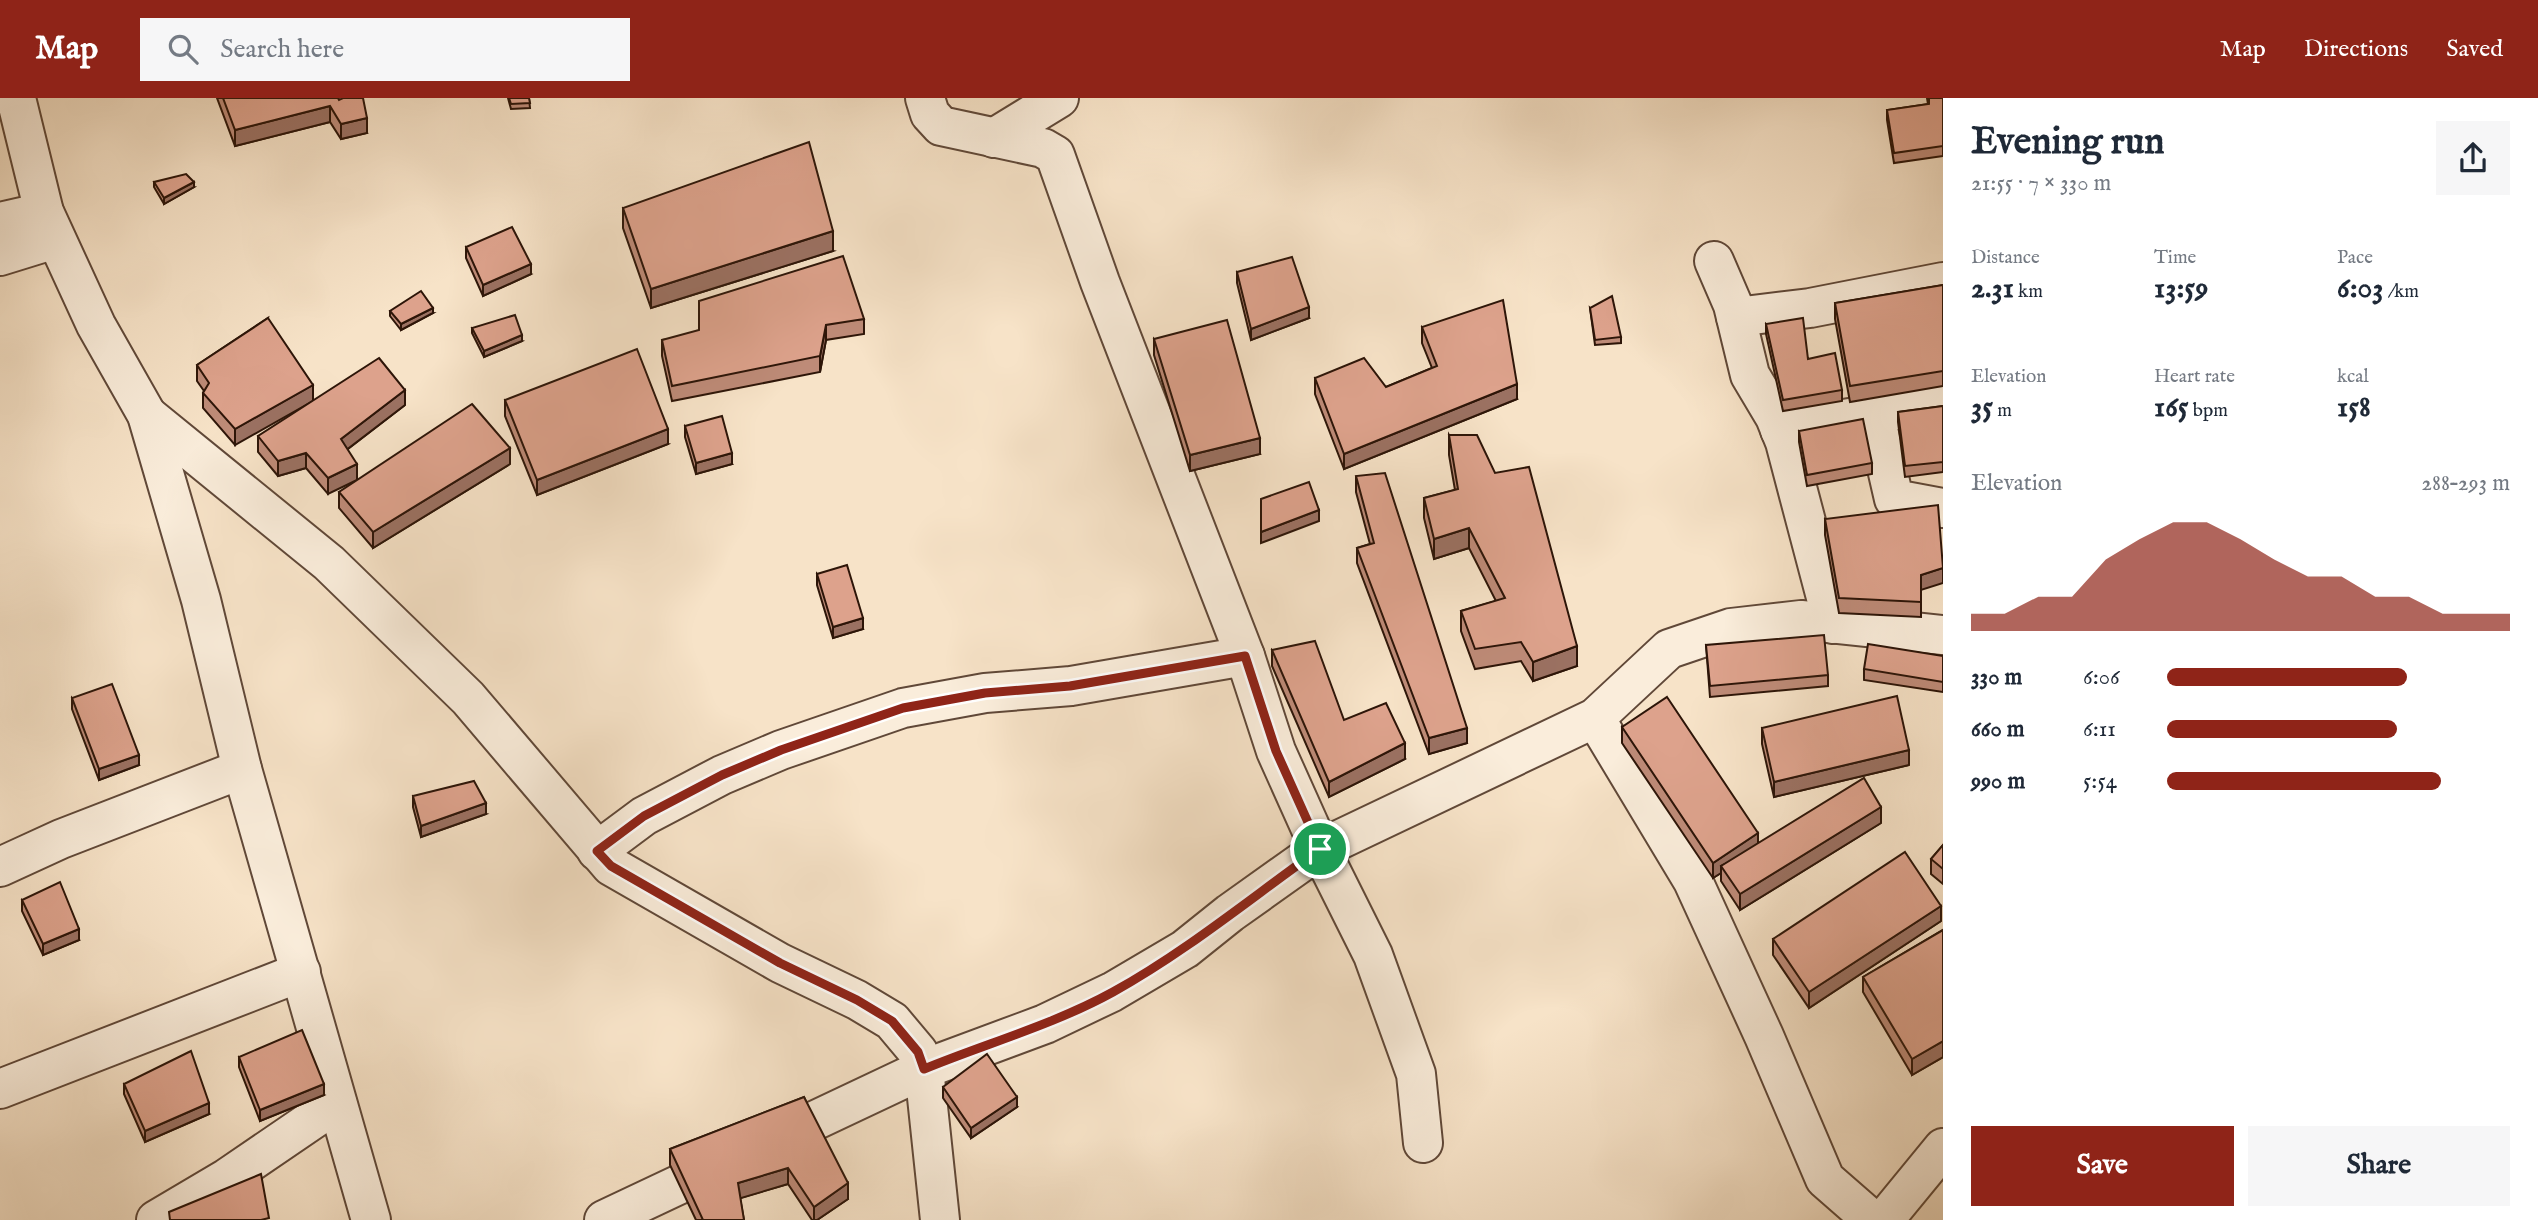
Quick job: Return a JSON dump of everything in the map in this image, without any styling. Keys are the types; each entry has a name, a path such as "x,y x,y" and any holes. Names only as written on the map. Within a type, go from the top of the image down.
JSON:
{"street":[{"path":"16,98 49,225 96,325 147,415 201,600 242,769 371,1220"},
{"path":"925,98 930,114 941,126 1043,148 1055,155 1100,282 1245,656 1276,751 1320,849 1373,955 1416,1074 1423,1143"},
{"path":"994,138 1059,98"},
{"path":"0,222 49,225"},
{"path":"0,256 49,225"},
{"path":"1714,261 1736,317 1750,375 1775,416 1780,430 1833,624"},
{"path":"1736,317 1810,308 1943,282"},
{"path":"1780,430 1943,402"},
{"path":"1874,412 1894,499 1943,508"},
{"path":"147,415 339,572 468,698 611,866 780,963 857,1000 892,1021 918,1052 924,1069 940,1220"},
{"path":"604,1220 924,1069 1045,1024 1112,992 1185,949 1230,913 1320,849 1595,718 1669,649 1731,628 1801,620 1943,635"},
{"path":"597,851 644,816 722,775 781,750 903,708 985,693 1070,686 1245,656"},
{"path":"1595,718 1693,881 1764,1036 1825,1179 1872,1220"},
{"path":"0,867 61,839 242,769"},
{"path":"0,1089 301,972"},
{"path":"156,1220 227,1178 337,1103"},
{"path":"1884,1220 1943,1148"}],"building":[{"path":"223,98 363,98 367,118 341,124 330,106 235,130"},
{"path":"509,98 529,98 530,103 511,104"},
{"path":"1929,98 1943,98 1943,146 1894,153 1887,110 1929,104"},
{"path":"809,142 833,231 651,289 623,208"},
{"path":"186,174 194,182 164,198 154,182"},
{"path":"512,227 531,264 483,285 466,247"},
{"path":"843,256 864,319 826,325 820,356 672,386 662,340 699,330 699,301"},
{"path":"1292,257 1309,307 1251,329 1237,272"},
{"path":"1943,285 1943,371 1850,386 1835,303"},
{"path":"421,291 433,308 401,324 390,311"},
{"path":"1612,296 1621,337 1595,340 1590,308"},
{"path":"1503,300 1517,384 1344,454 1315,378 1364,358 1386,387 1437,366 1422,327"},
{"path":"515,315 522,335 484,351 472,328"},
{"path":"268,318 313,385 235,429 203,393 209,383 197,365"},
{"path":"1803,318 1808,359 1835,353 1842,390 1783,400 1766,324"},
{"path":"1227,320 1260,438 1190,455 1154,339"},
{"path":"637,349 668,429 537,480 505,400"},
{"path":"379,358 405,390 341,439 357,464 328,478 306,453 278,461 258,436"},
{"path":"472,404 510,448 373,532 339,492"},
{"path":"1943,406 1943,462 1905,466 1898,412"},
{"path":"722,416 732,453 696,463 685,426"},
{"path":"1863,419 1872,463 1807,475 1799,431"},
{"path":"1449,435 1477,435 1495,473 1529,467 1577,646 1533,662 1521,642 1475,649 1461,611 1505,598 1469,528 1434,539 1424,498 1458,489"},
{"path":"1385,473 1467,728 1429,738 1357,548 1374,543 1356,476"},
{"path":"1309,482 1319,510 1261,532 1261,499"},
{"path":"1938,505 1943,568 1921,575 1921,602 1839,598 1825,519"},
{"path":"847,565 863,618 833,627 817,574"},
{"path":"1824,635 1828,675 1710,686 1706,645"},
{"path":"1315,641 1344,720 1386,703 1405,743 1329,782 1272,650"},
{"path":"1868,644 1943,656 1943,682 1864,669"},
{"path":"112,684 139,755 99,769 72,698"},
{"path":"1897,696 1909,750 1774,782 1762,728"},
{"path":"1667,697 1758,833 1713,863 1622,727"},
{"path":"1864,778 1881,807 1740,894 1721,866"},
{"path":"474,781 486,803 421,826 413,796"},
{"path":"1943,845 1943,869 1931,859"},
{"path":"1905,852 1941,906 1809,992 1773,939"},
{"path":"60,882 79,929 43,944 22,900"},
{"path":"1943,930 1943,1041 1912,1059 1863,977"},
{"path":"302,1030 324,1084 260,1110 239,1057"},
{"path":"191,1051 209,1103 145,1131 124,1084"},
{"path":"987,1054 1017,1097 971,1128 943,1087"},
{"path":"804,1097 848,1183 814,1207 788,1168 738,1183 744,1220 703,1220 670,1149"},
{"path":"261,1174 269,1218 170,1220 169,1212"}],"route":[{"path":"1245,656 1276,751 1320,849 1230,913 1185,949 1112,992 1045,1024 924,1069 918,1052 892,1021 857,1000 780,963 611,866 597,851 644,816 722,775 781,750 903,708 985,693 1070,686 1245,656"}]}
